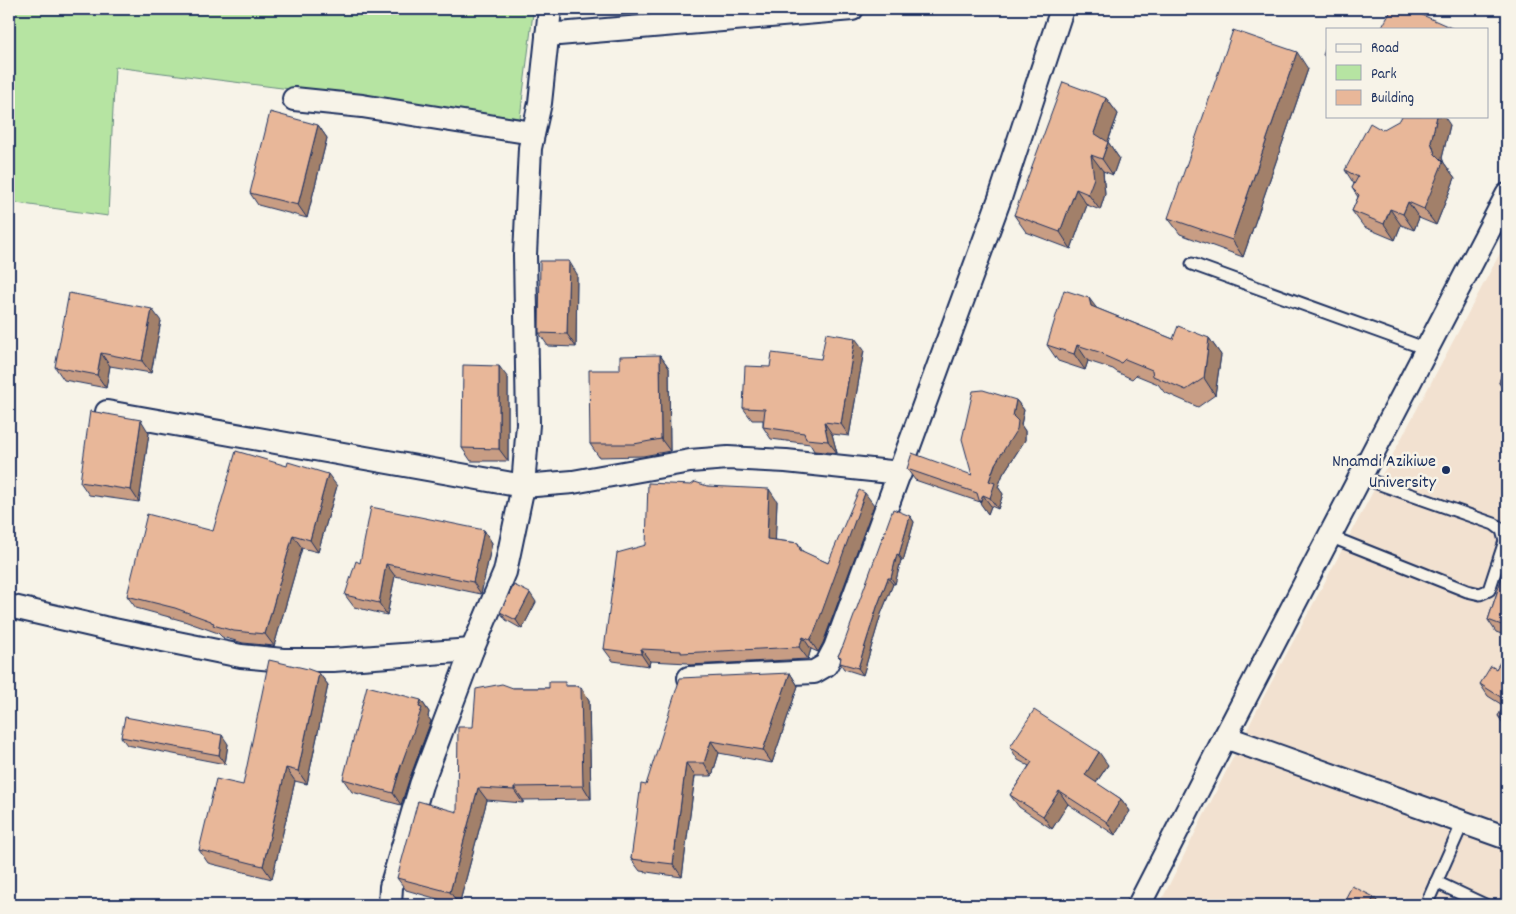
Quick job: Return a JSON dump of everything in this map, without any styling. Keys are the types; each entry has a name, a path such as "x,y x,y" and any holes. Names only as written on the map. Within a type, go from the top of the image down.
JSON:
{"street":[{"path":"390,905 391,887 421,785 472,650 505,572 523,486 528,424 525,255 530,148 540,103 550,9"},
{"path":"547,35 852,9"},
{"path":"689,678 814,672 826,665 835,648 1000,198 1062,9"},
{"path":"294,99 362,106 533,133"},
{"path":"1139,905 1507,195"},
{"path":"107,412 523,486 573,482 690,461 728,458 786,460 900,473"},
{"path":"9,606 231,654 283,660 333,660 472,650"},
{"path":"1225,737 1507,838"}],"lane":[{"path":"1192,264 1427,349"},
{"path":"1329,536 1467,591 1480,594 1488,590 1505,541 1502,530 1494,524 1360,477"},
{"path":"1426,905 1463,822"},
{"path":"1436,882 1486,905"}],"shaded area":[{"name":"Nnamdi Azikiwe University","path":"1507,240 1507,905 1159,905 1262,700"}],"green space":[{"path":"9,9 494,9 533,13 520,118 115,67 108,216 9,202"}],"building":[{"path":"1392,9 1405,14 1407,9 1409,9 1452,28 1382,28"},
{"path":"1233,30 1297,52 1232,240 1168,218"},
{"path":"1063,82 1106,98 1094,133 1108,142 1102,159 1091,155 1094,178 1088,194 1076,189 1060,232 1014,215"},
{"path":"270,112 318,125 298,205 250,193"},
{"path":"1401,118 1437,118 1431,142 1435,154 1443,162 1424,209 1408,202 1403,214 1390,209 1384,224 1352,211 1359,195 1352,188 1358,177 1345,170 1370,123 1382,130"},
{"path":"540,261 569,261 567,334 539,333"},
{"path":"1064,290 1089,298 1091,306 1173,339 1178,326 1209,338 1204,378 1186,390 1153,376 1152,370 1125,359 1121,363 1102,353 1077,345 1074,354 1047,345"},
{"path":"69,293 152,309 142,361 101,353 97,375 55,367"},
{"path":"826,333 855,338 841,424 824,422 828,441 806,439 804,433 763,427 765,409 743,408 745,366 770,367 772,353 821,359"},
{"path":"660,355 661,439 634,444 590,444 589,370 620,370 620,356"},
{"path":"1507,356 1507,386 1499,383"},
{"path":"463,365 499,366 499,449 462,448"},
{"path":"983,390 1016,400 1013,416 1018,421 1017,429 995,464 989,481 995,483 990,498 983,495 980,503 977,493 907,469 912,453 972,475 962,439 973,391"},
{"path":"90,411 141,420 131,490 80,482"},
{"path":"236,451 287,466 288,462 328,474 310,540 293,535 265,634 234,631 213,625 214,623 211,621 175,608 127,596 147,514 213,531"},
{"path":"695,482 707,486 769,489 767,539 798,543 800,550 828,563 859,490 865,493 815,631 810,640 803,637 799,647 681,653 681,651 641,649 641,654 604,649 617,553 646,545 648,483 691,485"},
{"path":"371,507 484,530 473,582 386,564 379,603 345,595 356,561 360,563"},
{"path":"893,509 910,516 899,555 897,554 891,578 888,578 877,607 858,668 840,663 841,657 838,656"},
{"path":"1507,562 1507,627 1488,620"},
{"path":"514,585 530,593 516,620 500,612"},
{"path":"1507,651 1507,701 1480,684 1491,666 1496,669"},
{"path":"269,660 319,673 298,771 286,768 263,866 199,850 216,779 243,785"},
{"path":"790,673 763,750 711,741 704,763 686,763 673,864 631,859 641,784 646,785 680,678"},
{"path":"549,682 565,682 565,686 581,687 583,786 514,787 514,790 478,788 450,892 397,878 418,801 457,812 458,727 473,727 476,689 502,684 513,688 549,688"},
{"path":"367,686 421,700 419,707 422,708 393,793 343,779"},
{"path":"1507,702 1507,722 1498,716"},
{"path":"1034,710 1099,752 1085,775 1121,799 1107,822 1059,791 1043,816 1010,795 1032,762 1010,747"},
{"path":"125,717 222,735 219,755 121,737"},
{"path":"1352,886 1374,897 1370,905 1342,905"}],"place":[{"name":"Nnamdi Azikiwe University","path":"1446,470"}]}
